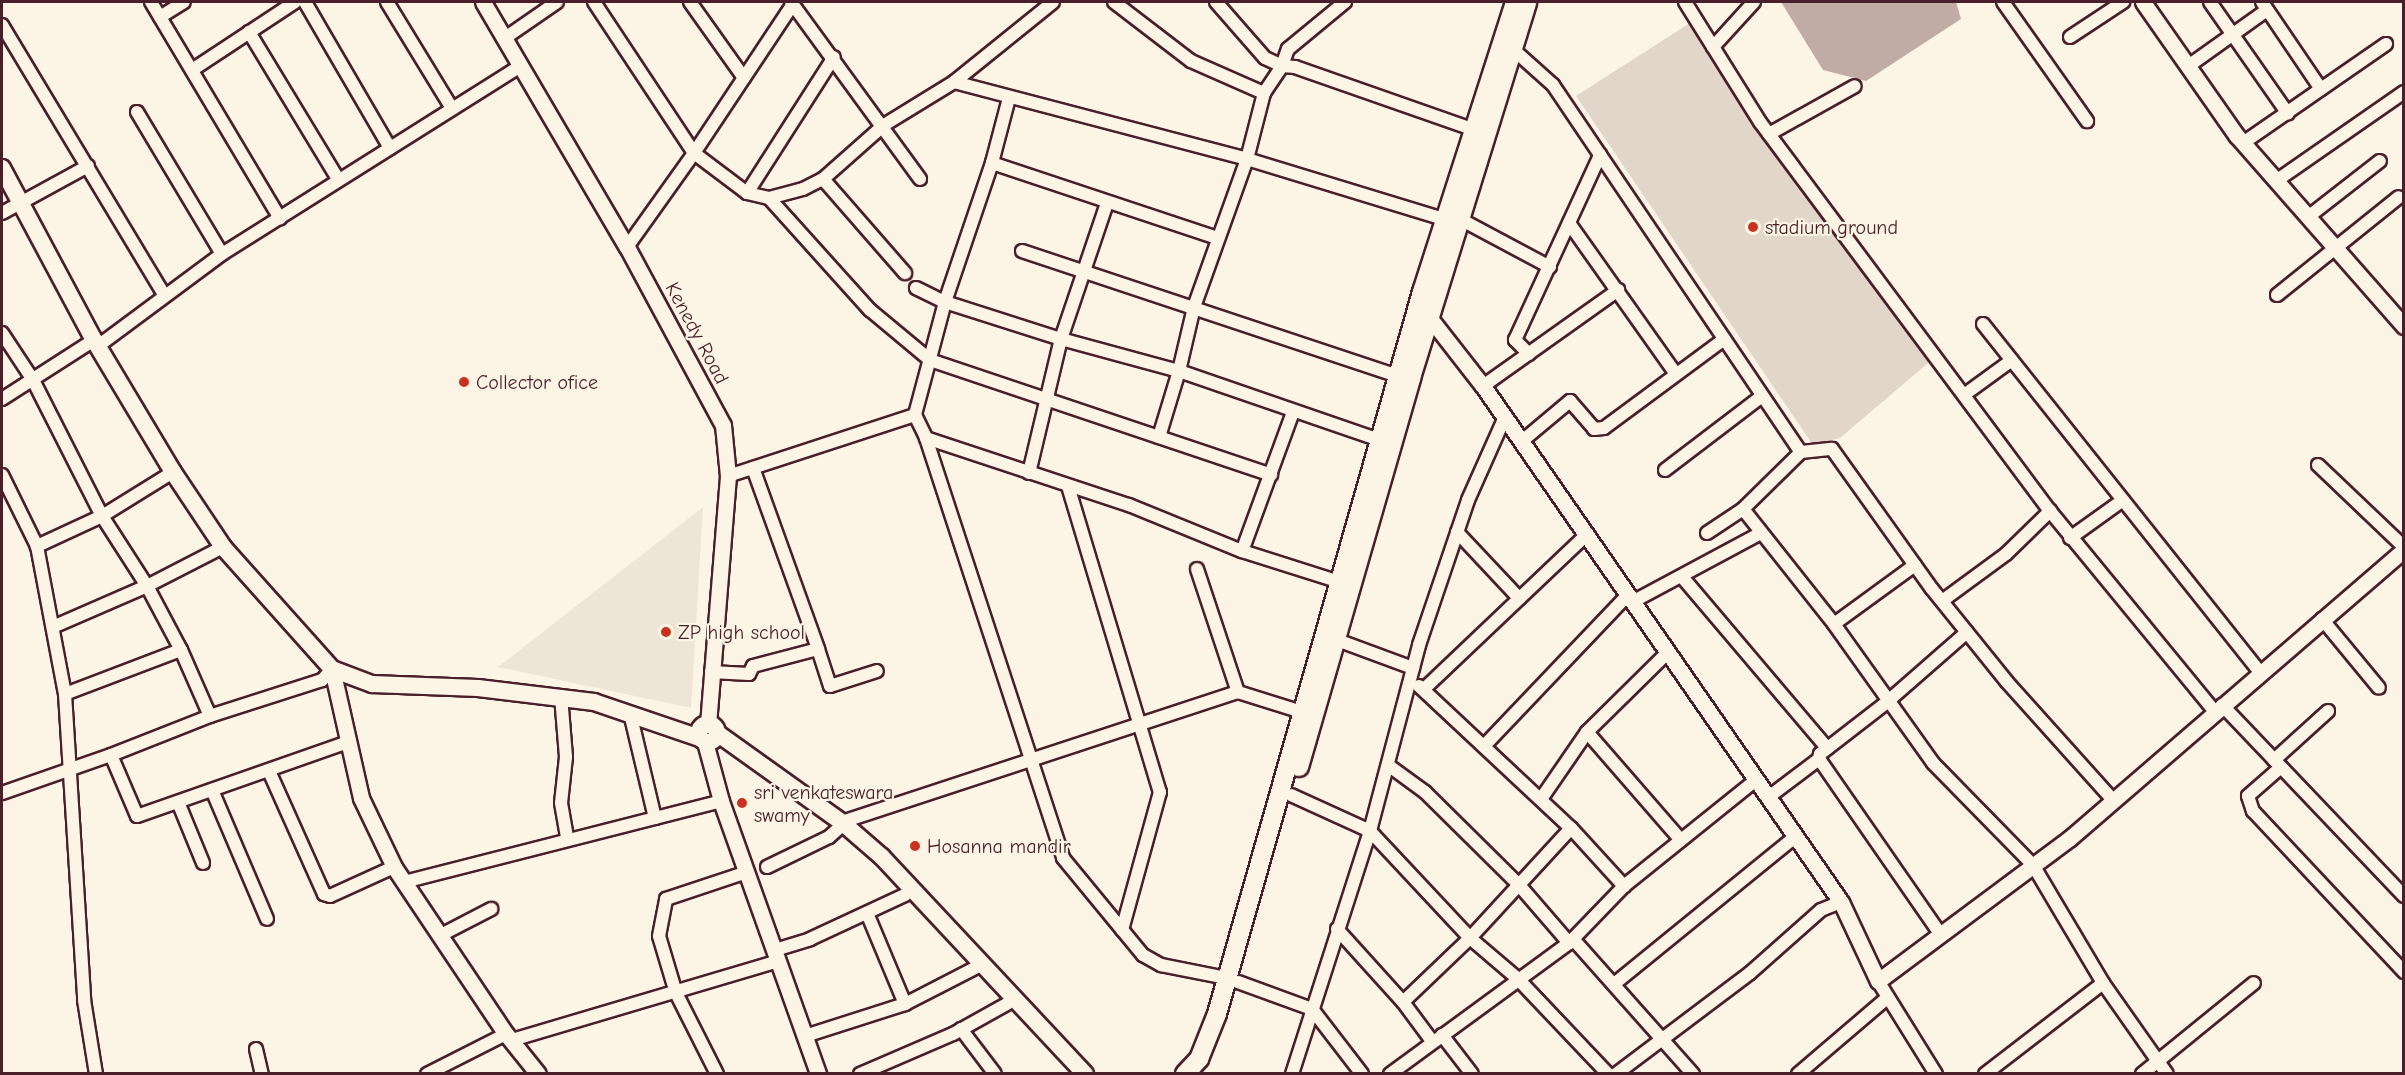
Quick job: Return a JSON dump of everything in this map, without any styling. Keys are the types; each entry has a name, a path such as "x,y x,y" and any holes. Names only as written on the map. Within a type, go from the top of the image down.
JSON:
{"main road":[{"path":"1454,220 1475,130 1515,2"},
{"path":"1198,1074 1205,1067 1220,1035 1232,980 1302,712 1340,582 1385,443 1423,314 1515,51 1527,2"},
{"path":"2,168 96,343 173,472 223,547 332,669 372,684 478,688 561,696 708,735 841,827 914,890 1085,1074"},
{"path":"1185,1074 1199,1059 1232,980 1291,795 1338,640 1385,443 1398,376 1423,314"},
{"path":"841,827 1072,1074"}],"street":[{"path":"151,2 280,218"},
{"path":"160,17 184,2"},
{"path":"192,69 295,2"},
{"path":"305,2 390,148"},
{"path":"387,2 451,107"},
{"name":"Kenedy Road","path":"483,2 627,247 723,425 728,476 711,672 708,735 722,801 818,1074"},
{"path":"505,38 557,2"},
{"path":"594,2 694,153 747,193 769,198 803,189 823,179 884,125 954,82 1053,2"},
{"path":"690,2 744,78"},
{"path":"1114,2 1191,61 1264,93"},
{"path":"1216,2 1265,58 1282,66 1295,67 1475,130"},
{"path":"1159,437 1179,371 1194,308 1247,159 1264,93 1282,66 1288,49 1345,2"},
{"path":"1685,2 1769,134 2070,538 2218,708 2277,763 2403,896"},
{"path":"1713,47 1754,2"},
{"path":"2002,2 2087,121"},
{"path":"2070,37 2123,2"},
{"path":"2143,2 2243,143 2403,326"},
{"path":"2210,2 2288,114"},
{"path":"627,247 694,153 792,3 884,125 920,179"},
{"path":"2187,67 2233,34 2265,6 2321,89"},
{"path":"2,25 164,295"},
{"path":"249,32 338,179"},
{"path":"2243,143 2386,44"},
{"path":"1515,51 1553,85 1800,452"},
{"path":"747,193 834,57"},
{"path":"2,399 96,343 222,254 451,107 520,66"},
{"path":"954,82 1247,159 1454,220 1550,267"},
{"path":"1769,134 1855,86"},
{"path":"2276,182 2403,92"},
{"path":"1009,98 992,163 945,302 915,415 926,438 1063,858 1143,955 1161,965 1232,980 1312,1009 1362,1074"},
{"path":"137,111 222,254"},
{"path":"1529,354 1515,340 1600,155"},
{"path":"2308,217 2380,161"},
{"path":"992,163 1217,238"},
{"path":"2,213 88,166"},
{"path":"823,179 905,273"},
{"path":"2277,295 2336,250 2399,197"},
{"path":"769,198 870,310 930,360 1271,475"},
{"path":"1029,473 1049,400 1061,339 1107,202"},
{"path":"1569,223 1676,374"},
{"path":"1022,250 1398,376"},
{"path":"916,288 945,302 1061,339 1179,371 1385,443"},
{"path":"1483,386 1618,290"},
{"path":"1423,314 1483,386 1585,536 1770,796 1841,902 1878,981 1936,1074"},
{"path":"1983,324 2260,672"},
{"path":"2,333 33,380 102,516 147,586 181,650 210,716"},
{"path":"1521,442 1570,401 1594,429 1604,428 1723,340"},
{"path":"1964,395 2012,360"},
{"path":"1665,470 1762,396"},
{"path":"1242,551 1293,412"},
{"path":"728,476 915,415"},
{"path":"1292,1074 1370,831 1413,668 1457,532 1504,419"},
{"path":"926,438 1130,506 1242,551 1340,582"},
{"path":"1707,534 1743,509 1800,452 1832,449 1942,601 2113,800"},
{"path":"1878,981 2033,865 2113,800 2403,549 2318,465"},
{"path":"753,468 830,686 877,671"},
{"path":"38,546 102,516 173,472"},
{"path":"2,475 38,546 55,626 65,694 84,1000 96,1074"},
{"path":"1068,486 1160,792 1122,930"},
{"path":"2070,538 2123,500"},
{"path":"1743,509 1834,624 1887,702 1933,763 2033,865 2103,983 2167,1074"},
{"path":"1942,601 2006,554 2050,511"},
{"path":"1457,532 1519,598"},
{"path":"1484,746 1631,598 1683,578 1761,533"},
{"path":"1424,689 1585,536"},
{"path":"55,626 147,586 223,547"},
{"path":"1834,624 1915,565"},
{"path":"1197,569 1238,692"},
{"path":"1683,578 1827,748"},
{"path":"2322,619 2379,688"},
{"path":"1770,796 1819,759 1827,748 1887,702 1967,632"},
{"path":"1338,640 1413,668"},
{"path":"711,672 749,674 753,666 818,649"},
{"path":"65,694 181,650"},
{"path":"1541,799 1587,732 1667,652"},
{"path":"2,793 70,771 210,716 322,680 332,669"},
{"path":"332,669 346,743 361,798 394,867 533,1072"},
{"path":"1410,681 1424,689 1541,799 1624,885"},
{"path":"767,867 841,827 1032,758 1238,692 1302,712"},
{"path":"561,696 566,739 562,811 567,838"},
{"path":"2328,711 2248,796 2253,811 2403,972"},
{"path":"630,714 655,819"},
{"path":"1587,732 1681,840"},
{"path":"111,755 137,816 346,743"},
{"path":"1819,759 1941,935"},
{"path":"1388,765 1425,792 1520,885 1614,984 1693,1074"},
{"path":"268,771 324,894 330,896 394,867"},
{"path":"1390,1074 1571,941 1624,885 1757,779"},
{"path":"212,790 267,919"},
{"path":"1291,795 1370,831 1470,938 1518,979 1608,1074"},
{"path":"404,882 567,838 655,819 722,801"},
{"path":"178,802 203,863"},
{"path":"1404,1002 1470,938 1571,828"},
{"path":"1614,984 1796,836"},
{"path":"717,1074 676,993 659,936 666,899 747,872"},
{"path":"427,1074 509,1037 676,993 776,955 905,895"},
{"path":"1622,1072 1750,973 1821,910 1841,902"},
{"path":"439,936 491,909"},
{"path":"867,913 905,1004"},
{"path":"1337,929 1472,1074"},
{"path":"805,1036 905,1004 975,968"},
{"path":"1985,1074 2103,983"},
{"path":"2142,1074 2254,983"},
{"path":"1798,1074 1888,997"},
{"path":"860,1074 961,1029 1006,1004"},
{"path":"961,1029 995,1074"},
{"path":"256,1049 261,1074"}],"shaded area":[{"path":"1781,2 1956,2 1961,19 1866,81 1823,70"},
{"name":"stadium ground","path":"1693,21 1934,358 1840,438 1813,445 1576,96"},
{"path":"703,507 691,708 498,667"}],"place":[{"name":"stadium ground","path":"1753,227"},
{"name":"Collector ofice","path":"464,382"},
{"name":"ZP high school","path":"666,632"},
{"name":"sri venkateswara swamy","path":"742,803"},
{"name":"Hosanna mandir","path":"915,846"}]}
